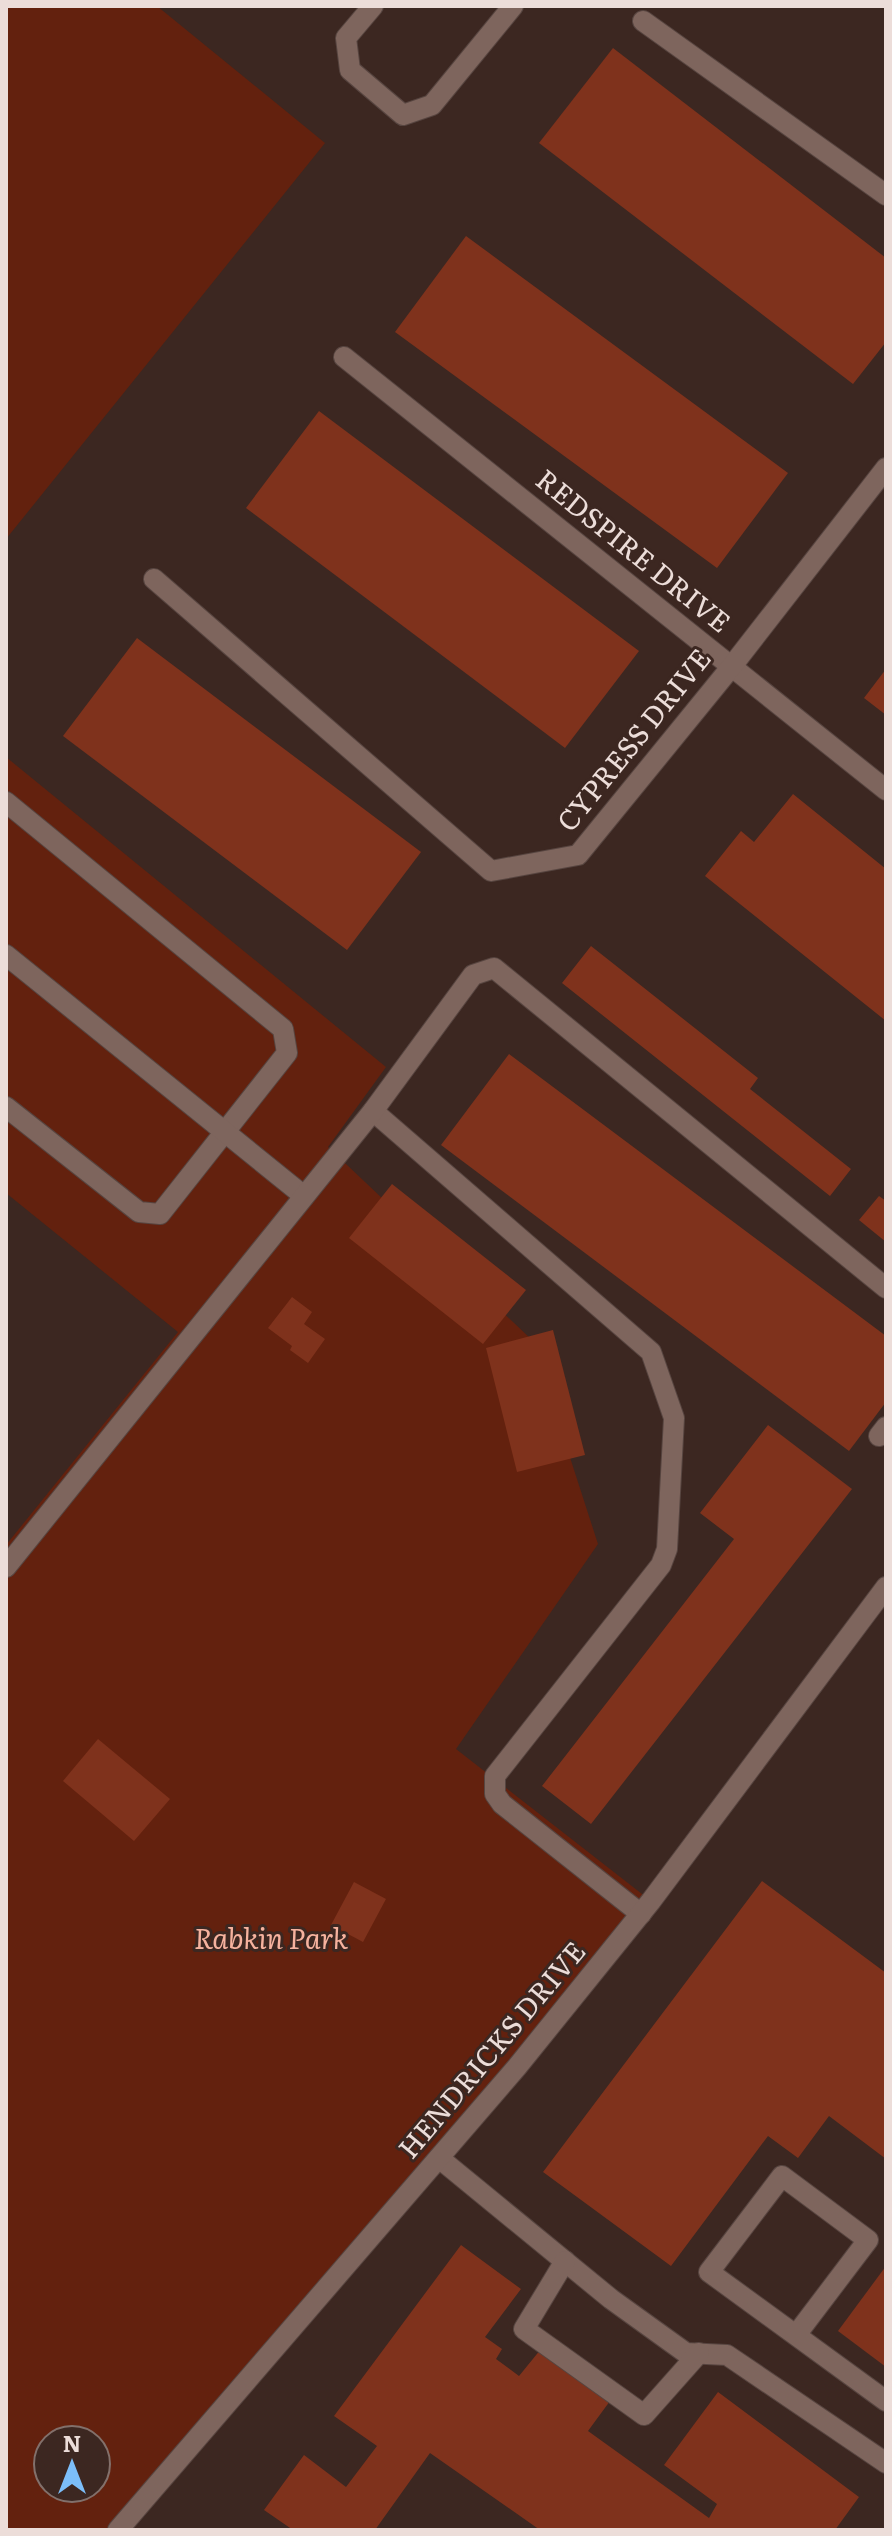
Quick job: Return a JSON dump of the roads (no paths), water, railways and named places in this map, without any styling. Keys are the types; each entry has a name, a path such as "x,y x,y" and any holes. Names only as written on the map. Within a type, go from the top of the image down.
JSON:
{"street":[{"path":"373,6 346,38 350,70 403,115 432,105 513,6"},
{"path":"643,21 886,195"},
{"name":"REDSPIRE DRIVE","path":"344,357 886,790"},
{"name":"CYPRESS DRIVE","path":"154,579 491,871 578,855 732,666 886,468"},
{"path":"6,802 283,1029 287,1053 160,1214 139,1212 6,1107"},
{"path":"6,955 304,1196"},
{"path":"6,1567 373,1111 473,975 494,968 886,1288"},
{"path":"373,1111 651,1352 674,1418 667,1549 661,1565 495,1776 495,1794 502,1804 641,1914"},
{"name":"HENDRICKS DRIVE","path":"118,2530 536,2043 641,1914 886,1587"},
{"path":"439,2158 611,2299 686,2353 727,2355 886,2463"},
{"path":"796,2335 868,2240 782,2176 709,2272 886,2401"},
{"path":"565,2261 524,2329 644,2415 699,2353"}],"park label":[{"name":"Rabkin Park","path":"271,1939"}]}
